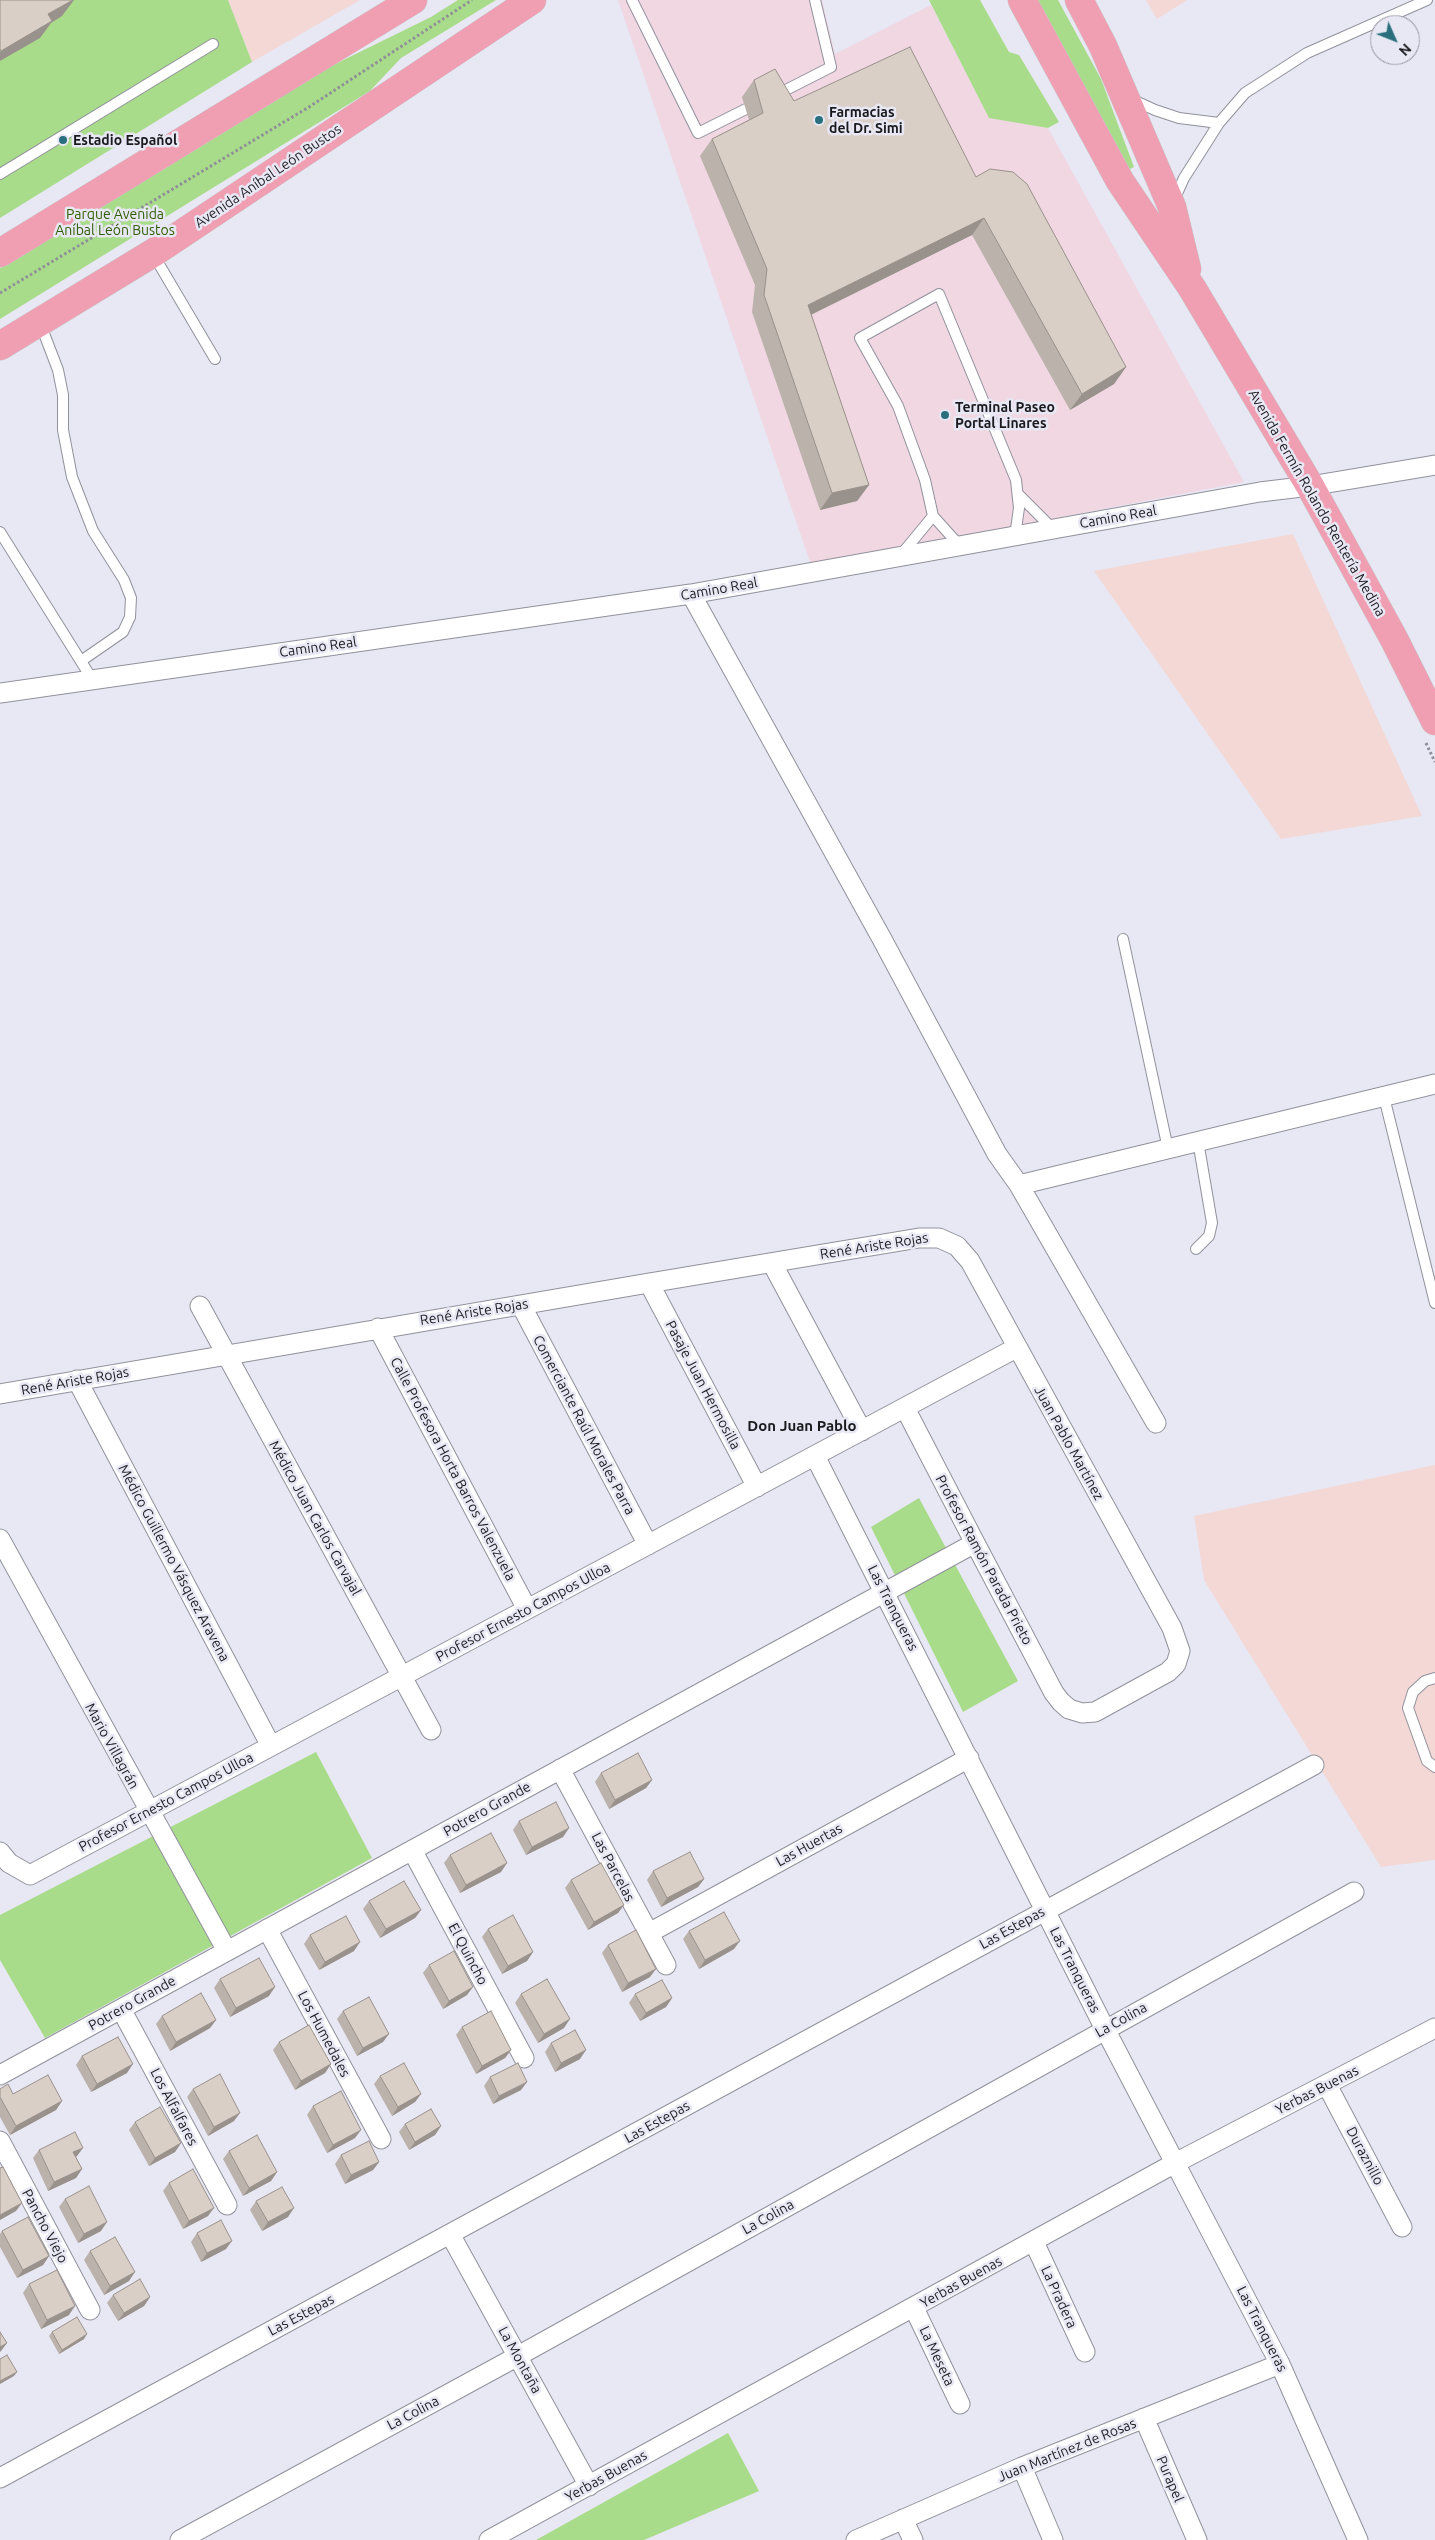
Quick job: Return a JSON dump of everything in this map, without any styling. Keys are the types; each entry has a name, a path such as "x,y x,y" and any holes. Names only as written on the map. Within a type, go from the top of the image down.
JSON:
{"main road":[{"path":"0,253 413,0"},
{"name":"Avenida Aníbal León Bustos","path":"0,346 153,253 532,0"},
{"name":"Avenida Fermín Rolando Rentería Medina","path":"1022,0 1120,181 1192,288 1310,486 1394,639 1435,721"},
{"name":"Avenida Fermín Rolando Rentería Medina","path":"1079,0 1123,94 1172,207 1192,288"}],"street":[{"name":"Camino Real","path":"0,693 691,594 1279,488 1310,486 1435,465"},
{"path":"691,594 882,939 997,1154 1019,1184 1156,1423"},
{"path":"1019,1184 1435,1084"},
{"name":"René Ariste Rojas","path":"0,1394 378,1328 919,1238 939,1238 949,1241"},
{"name":"Juan Pablo Martínez","path":"949,1241 961,1250 970,1261 1016,1348 1172,1628 1180,1652 1176,1664 1168,1672 1095,1712 1082,1713 1069,1709"},
{"path":"772,1263 862,1431"},
{"name":"Pasaje Juan Hermosilla","path":"649,1283 757,1487"},
{"name":"Comerciante Raúl Morales Parra","path":"520,1304 648,1545"},
{"name":"Médico Juan Carlos Carvajal","path":"200,1306 431,1730"},
{"name":"Calle Profesora Horta Barros Valenzuela","path":"378,1328 527,1609"},
{"name":"Profesor Ernesto Campos Ulloa","path":"0,1852 9,1863 30,1875 1016,1348"},
{"name":"Médico Guillermo Vásquez Aravena","path":"77,1380 271,1746"},
{"name":"Profesor Ramón Parada Prieto","path":"905,1408 1054,1693 1069,1709"},
{"name":"Las Tranqueras","path":"815,1456 1105,2029 1177,2162 1280,2364 1358,2540"},
{"name":"Mario Villagrán","path":"0,1539 148,1812 227,1951"},
{"name":"Potrero Grande","path":"0,2075 975,1543"},
{"name":"Las Huertas","path":"649,1933 969,1758"},
{"name":"Las Estepas","path":"0,2478 1314,1765"},
{"name":"Las Parcelas","path":"560,1770 666,1965"},
{"name":"El Quincho","path":"412,1850 524,2058"},
{"name":"La Colina","path":"180,2540 518,2356 1354,1892"},
{"name":"Los Humedales","path":"267,1929 381,2139"},
{"name":"Los Alfalfares","path":"121,2009 228,2204"},
{"name":"Yerbas Buenas","path":"489,2540 1177,2162 1435,2028"},
{"name":"Duraznillo","path":"1328,2085 1402,2226"},
{"name":"Pancho Viejo","path":"0,2141 90,2310"},
{"name":"La Montaña","path":"450,2234 589,2486"},
{"name":"La Pradera","path":"1034,2242 1085,2352"},
{"name":"La Meseta","path":"914,2308 960,2404"},
{"name":"Juan Martínez de Rosas","path":"856,2540 1022,2468 1280,2364"},
{"name":"Purapel","path":"1144,2418 1197,2540"},
{"path":"1022,2468 1053,2540"},
{"path":"903,2519 912,2540"}],"lane":[{"path":"632,0 698,133 746,110"},
{"path":"770,97 831,68 815,0"},
{"path":"1172,207 1184,178 1219,123 1245,93 1307,53 1427,0"},
{"path":"0,174 213,44"},
{"path":"1123,94 1155,110 1179,118 1219,123"},
{"path":"153,253 215,359"},
{"path":"960,546 933,516 922,470 898,406 860,338 939,294 1011,467 1018,494 1019,508 1015,536"},
{"path":"40,322 58,370 63,395 63,430 72,478 93,531 124,580 131,598 130,617 123,632 81,661"},
{"path":"1018,494 1053,529"},
{"path":"900,557 933,516"},
{"path":"0,532 92,679"},
{"path":"1123,939 1168,1149"},
{"path":"1384,1097 1435,1303"},
{"path":"1196,1249 1209,1236 1212,1223 1198,1141"},
{"path":"1435,1678 1425,1681 1413,1692 1408,1708 1427,1761 1435,1767"}],"path":[{"path":"0,293 310,107 472,0"}],"shaded area":[{"path":"228,0 360,0 252,62"},
{"path":"618,0 822,0 835,54 931,5 989,117 1048,128 1244,482 811,565"},
{"path":"1146,0 1187,0 1157,19"},
{"path":"1293,534 1422,816 1281,839 1094,571"},
{"path":"1435,1465 1435,1860 1381,1867 1204,1580 1194,1516"}],"green space":[{"name":"Estadio Español","path":"0,0 228,0 252,62 0,218"},
{"name":"Parque Avenida Aníbal León Bustos","path":"458,0 496,0 401,58 370,91 0,319 0,268 321,71 431,17"},
{"path":"929,0 980,0 1009,52 1019,55 1059,122 1048,128 989,118"},
{"path":"1031,0 1058,0 1101,79 1134,167 1128,170"},
{"path":"919,1498 1018,1681 963,1712 871,1527"},
{"path":"316,1752 372,1858 45,2038 0,1960 0,1915"},
{"path":"728,2433 759,2491 644,2540 536,2540"}],"building":[{"path":"0,0 73,0 48,14 52,21 1,51"},
{"path":"910,47 976,177 990,169 1013,172 1027,184 1126,367 1082,394 984,218 808,305 869,485 832,493 764,295 767,269 712,139 763,113 754,80 775,69 794,101"},
{"path":"638,1753 652,1780 615,1800 601,1773"},
{"path":"556,1802 569,1828 532,1847 519,1821"},
{"path":"491,1833 507,1863 466,1885 450,1855"},
{"path":"690,1852 704,1879 667,1898 653,1871"},
{"path":"601,1863 624,1905 594,1922 571,1880"},
{"path":"404,1881 421,1910 386,1929 369,1901"},
{"path":"724,1912 740,1941 705,1960 689,1931"},
{"path":"513,1915 533,1952 508,1966 488,1929"},
{"path":"346,1916 360,1942 325,1962 310,1935"},
{"path":"636,1930 656,1969 628,1983 608,1945"},
{"path":"454,1951 473,1987 449,2001 429,1965"},
{"path":"259,1958 275,1987 236,2008 220,1979"},
{"path":"547,1979 570,2019 544,2034 521,1994"},
{"path":"662,1980 672,1998 646,2013 635,1994"},
{"path":"201,1993 216,2020 176,2042 162,2016"},
{"path":"369,1997 389,2034 363,2048 343,2011"},
{"path":"491,2011 511,2050 482,2066 462,2027"},
{"path":"309,2025 331,2064 301,2081 279,2042"},
{"path":"575,2030 586,2050 561,2063 551,2043"},
{"path":"118,2037 133,2064 97,2084 82,2056"},
{"path":"404,2063 421,2094 398,2107 380,2076"},
{"path":"518,2063 527,2082 499,2096 490,2077"},
{"path":"220,2074 240,2113 214,2127 193,2089"},
{"path":"48,2075 62,2101 16,2126 0,2097 0,2089 8,2084 13,2094"},
{"path":"341,2091 361,2130 333,2145 313,2106"},
{"path":"160,2107 181,2143 155,2158 135,2122"},
{"path":"431,2109 441,2126 415,2142 405,2124"},
{"path":"75,2132 83,2148 73,2152 82,2169 54,2182 39,2150"},
{"path":"257,2135 277,2172 249,2188 229,2151"},
{"path":"369,2141 379,2162 351,2175 341,2155"},
{"path":"3,2167 22,2203 0,2215 0,2168"},
{"path":"193,2169 214,2208 189,2221 169,2183"},
{"path":"89,2186 107,2222 84,2234 65,2199"},
{"path":"282,2187 294,2208 268,2222 256,2201"},
{"path":"28,2217 49,2256 23,2270 2,2231"},
{"path":"221,2220 232,2241 207,2253 197,2233"},
{"path":"115,2237 135,2272 110,2286 90,2251"},
{"path":"57,2270 75,2306 47,2320 29,2284"},
{"path":"140,2279 150,2297 124,2313 113,2295"},
{"path":"77,2317 87,2334 62,2350 52,2332"},
{"path":"0,2332 7,2343 0,2347"},
{"path":"7,2355 17,2372 0,2381 0,2359"}],"place":[{"name":"Farmacias del Dr. Simi","path":"819,120"},
{"name":"Estadio Español","path":"63,140"},
{"name":"Terminal Paseo Portal Linares","path":"945,415"}],"district":[{"name":"Don Juan Pablo","path":"802,1426"}]}
